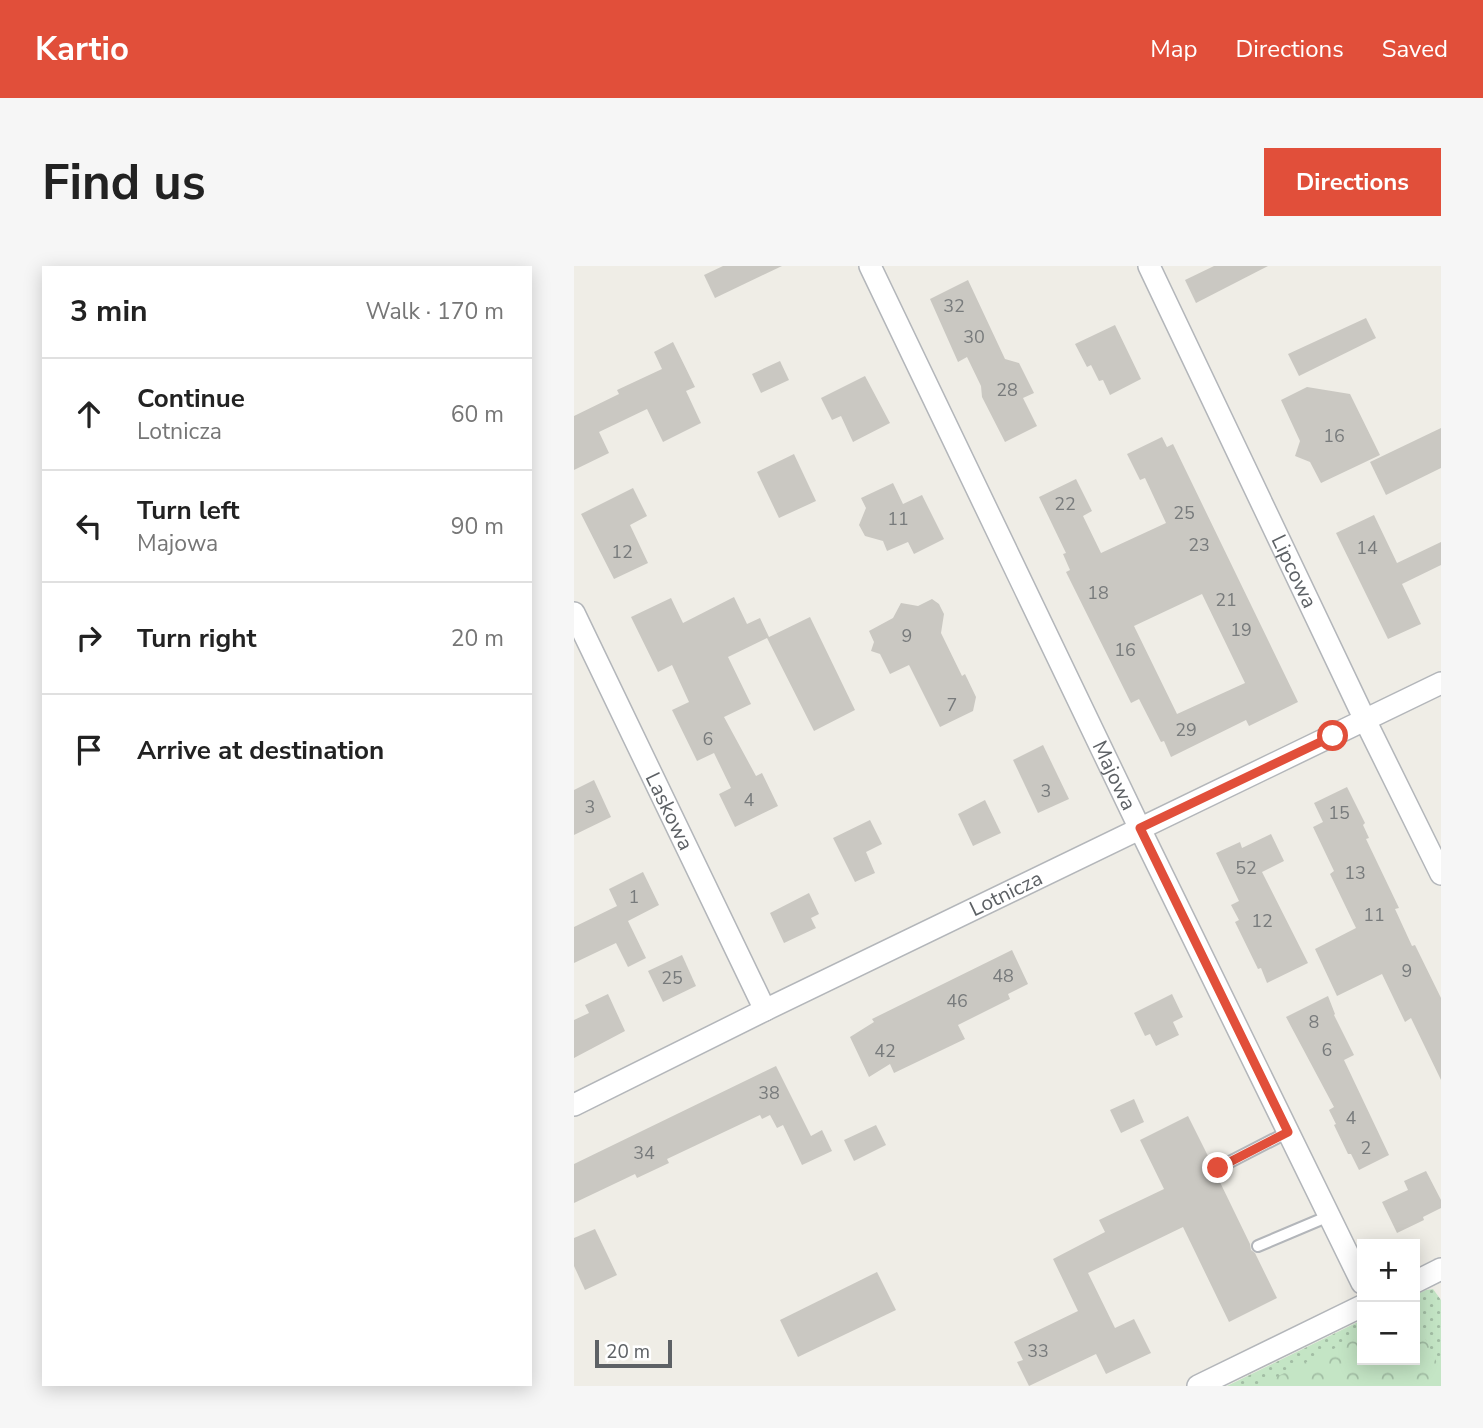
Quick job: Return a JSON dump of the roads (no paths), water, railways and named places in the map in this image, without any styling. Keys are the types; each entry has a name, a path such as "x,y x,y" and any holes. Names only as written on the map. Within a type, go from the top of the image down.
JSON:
{"street":[{"name":"Majowa","path":"870,266 1357,1273"},
{"name":"Lipcowa","path":"1149,266 1441,874"},
{"name":"Laskowa","path":"574,613 765,1010"},
{"name":"Lotnicza","path":"574,1105 1441,683"},
{"path":"1420,1280 1441,1269"},
{"path":"1198,1386 1357,1308"}],"lane":[{"path":"1218,1168 1288,1132"},
{"path":"1258,1246 1329,1216"}]}
